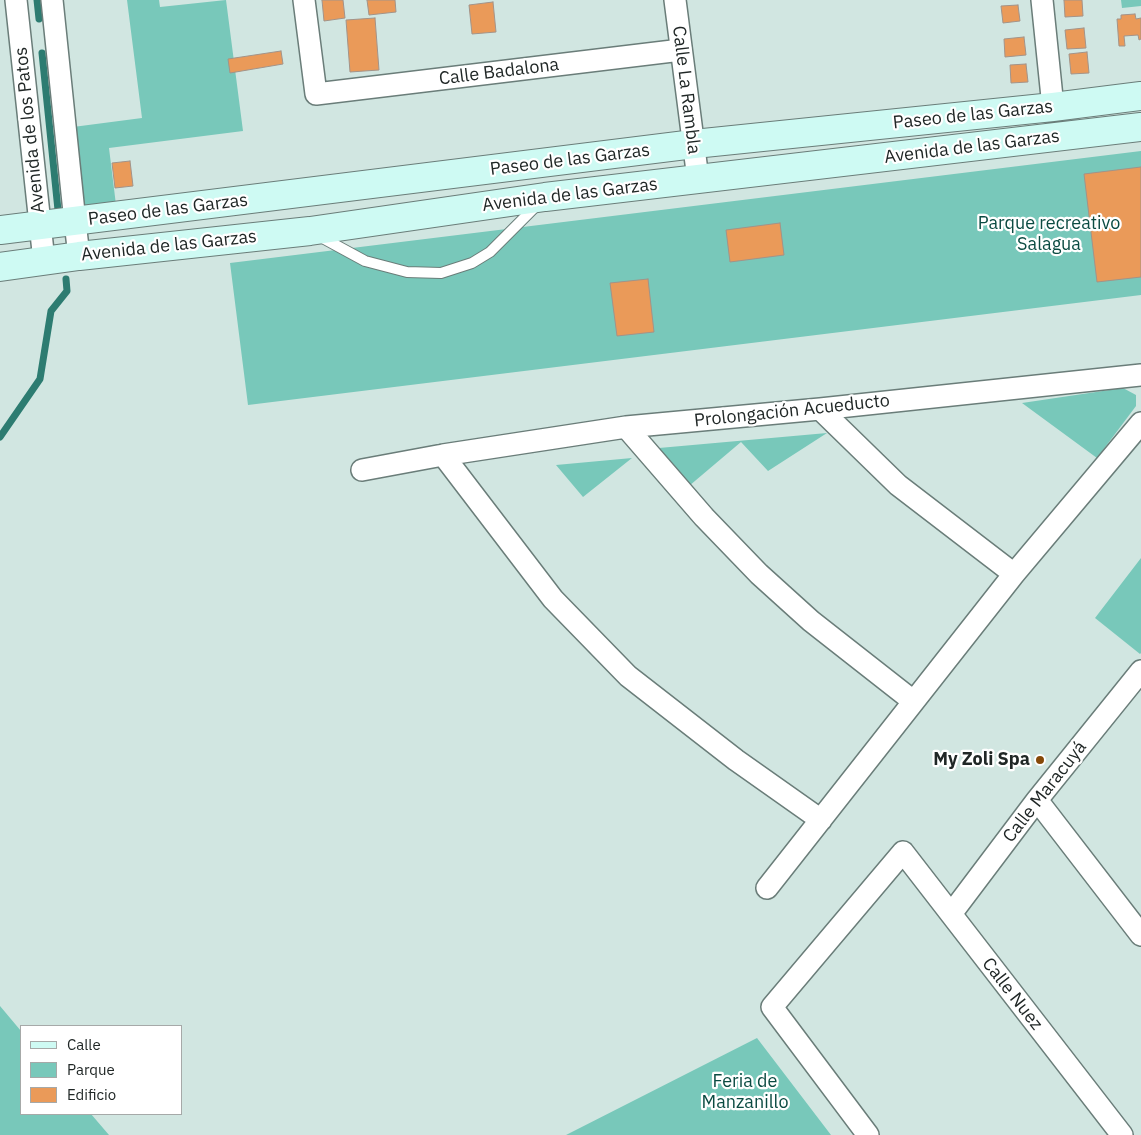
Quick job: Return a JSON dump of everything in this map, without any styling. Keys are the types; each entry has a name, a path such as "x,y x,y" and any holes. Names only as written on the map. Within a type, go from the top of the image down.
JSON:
{"main road":[{"name":"Paseo de las Garzas","path":"0,230 694,144 1053,107 1141,96"},
{"name":"Avenida de las Garzas","path":"0,267 79,256 310,231 545,196 1141,127"}],"street":[{"name":"Avenida de los Patos","path":"16,0 44,261"},
{"name":"Avenida de los Patos","path":"52,0 79,256"},
{"name":"Calle Badalona","path":"304,0 316,94 681,50"},
{"name":"Calle La Rambla","path":"675,0 698,179"},
{"path":"1042,0 1053,107"},
{"name":"Prolongación Acueducto","path":"362,470 443,455 626,427 820,409 1141,375"},
{"path":"820,409 898,485 1014,574"},
{"path":"767,888 1014,574 1141,423"},
{"path":"626,427 704,517 759,574 811,622 913,701"},
{"path":"443,455 553,599 628,676 736,760 821,820"},
{"name":"Calle Maracuyá","path":"951,914 1037,800 1141,671"},
{"path":"1037,800 1141,935"},
{"name":"Calle Nuez","path":"868,1135 772,1007 903,852 1122,1135"}],"lane":[{"path":"310,231 365,261 407,272 442,273 472,263 490,252 545,196"}],"green space":[{"path":"127,0 159,0 160,7 226,0 243,131 109,148 116,205 83,209 73,127 142,118"},
{"path":"1121,0 1141,0 1141,6 1122,8"},
{"name":"Parque recreativo Salagua","path":"1141,151 1141,295 248,405 230,263"},
{"path":"1123,388 1136,395 1136,406 1097,458 1022,403"},
{"path":"827,433 768,471 741,442 689,486 659,448"},
{"path":"632,458 583,497 556,465"},
{"path":"1141,558 1141,653 1140,654 1095,618"},
{"path":"0,1006 20,1030 20,1115 92,1115 109,1135 0,1135"},
{"name":"Feria de Manzanillo","path":"757,1038 831,1135 566,1135"}],"building":[{"path":"322,0 343,0 345,18 324,21"},
{"path":"367,0 395,0 396,12 369,15"},
{"path":"1064,0 1082,0 1083,16 1065,17"},
{"path":"493,2 496,32 472,34 469,5"},
{"path":"1018,5 1020,21 1003,23 1001,6"},
{"path":"1135,14 1136,19 1141,18 1141,39 1139,40 1138,35 1124,36 1125,46 1119,46 1117,19 1121,19 1121,15"},
{"path":"375,18 379,70 350,72 346,20"},
{"path":"1084,28 1086,48 1067,49 1065,30"},
{"path":"1024,37 1026,55 1005,57 1004,39"},
{"path":"281,51 283,64 230,73 228,59"},
{"path":"1087,52 1089,73 1071,74 1069,54"},
{"path":"1026,64 1028,82 1011,83 1010,65"},
{"path":"130,161 133,186 115,188 112,163"},
{"path":"1141,167 1141,277 1097,282 1084,174"},
{"path":"780,223 784,255 730,262 726,230"},
{"path":"648,279 654,332 617,336 610,283"}],"waterway":[{"path":"37,0 39,19"},
{"path":"42,53 58,210"},
{"path":"0,437 40,379 51,311 67,291 66,279"}],"place":[{"name":"My Zoli Spa","path":"1040,760"}]}
